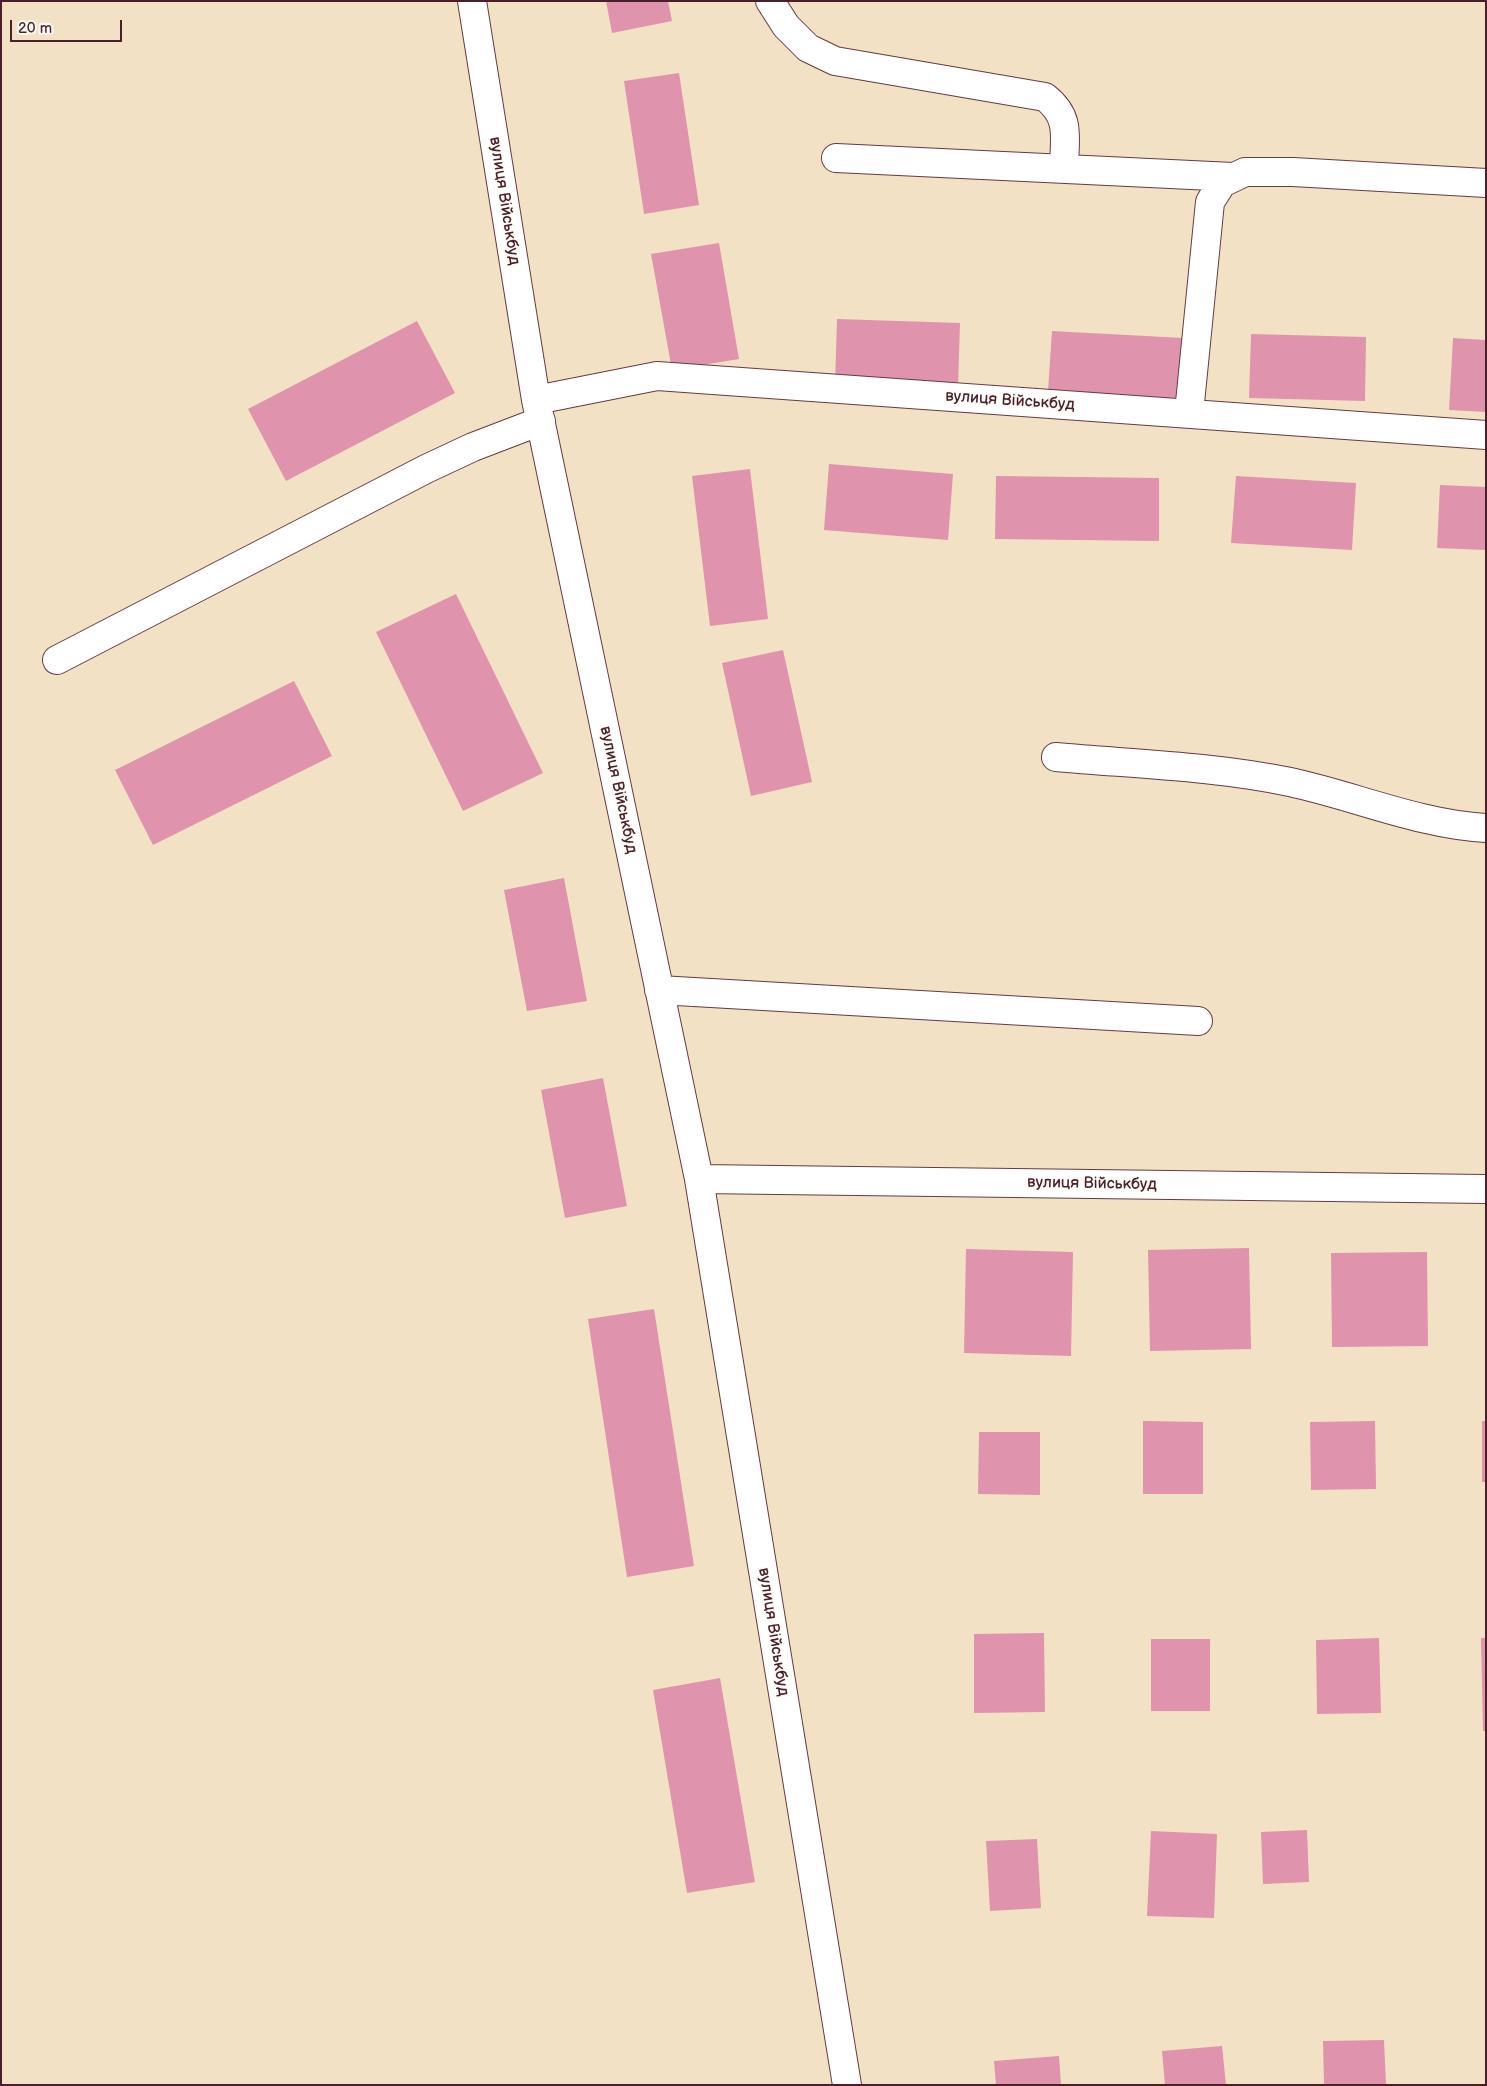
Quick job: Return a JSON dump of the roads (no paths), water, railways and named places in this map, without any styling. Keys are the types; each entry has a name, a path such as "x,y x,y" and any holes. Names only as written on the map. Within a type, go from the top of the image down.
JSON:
{"street":[{"name":"вулиця Військбуд","path":"472,1 538,411 699,1179 847,2085"},
{"path":"770,1 786,26 808,48 835,61 1046,97 1058,106 1065,120 1064,169"},
{"path":"836,158 1233,177"},
{"path":"1189,413 1210,202 1222,183 1245,172 1293,172 1486,183"},
{"name":"вулиця Військбуд","path":"538,411 657,376 1486,435"},
{"path":"57,660 426,469 473,447 538,411"},
{"path":"1056,757 1239,773 1291,782 1398,813 1486,828"},
{"path":"659,990 1198,1021"},
{"name":"вулиця Військбуд","path":"699,1179 1486,1189"}]}
